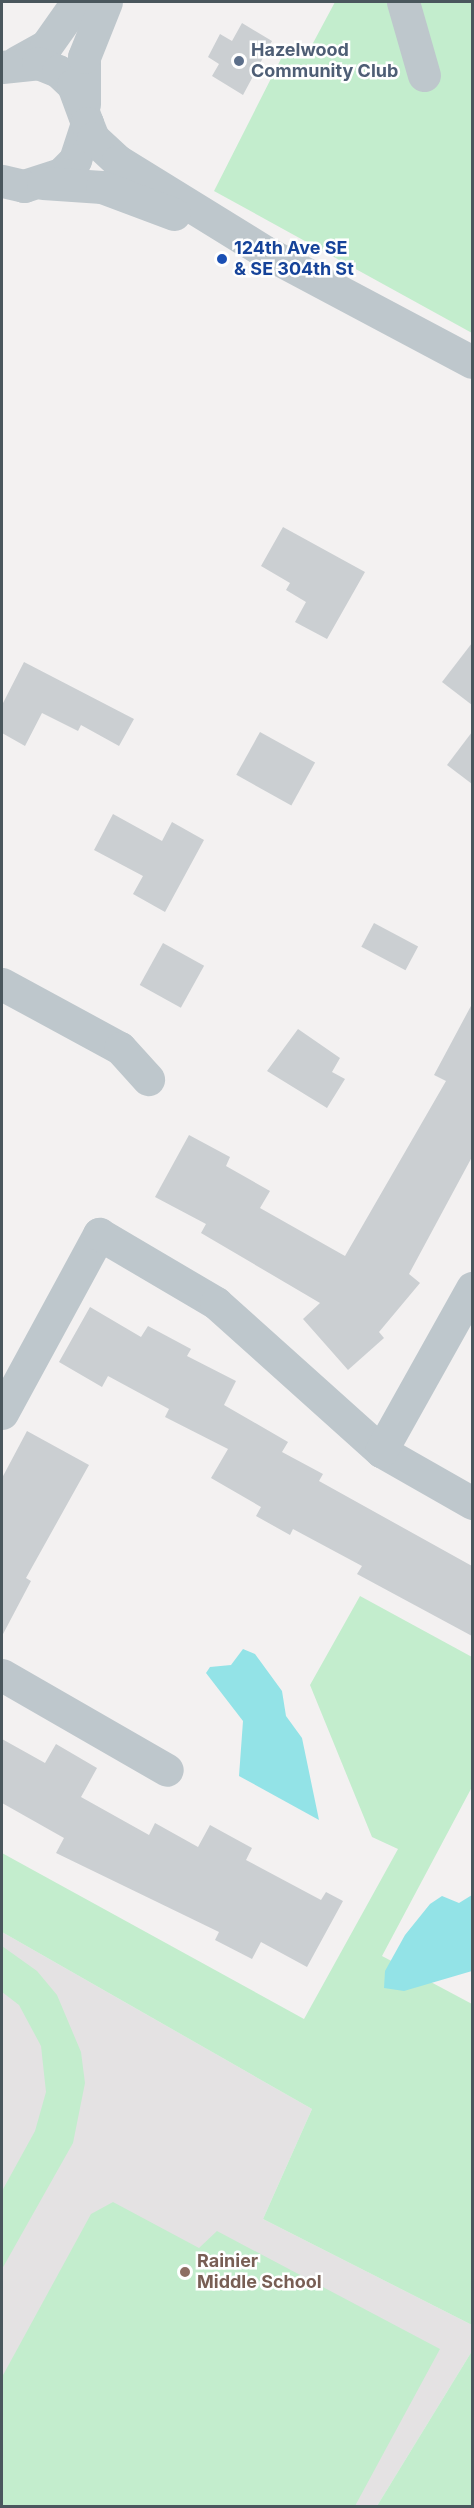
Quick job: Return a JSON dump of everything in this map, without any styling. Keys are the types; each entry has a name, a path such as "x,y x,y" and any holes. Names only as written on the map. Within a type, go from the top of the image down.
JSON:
{"street":[{"path":"9,64 46,46 77,2"},
{"path":"17,187 75,160 85,113 84,57 106,2"},
{"path":"404,2 424,75"},
{"path":"9,64 58,71 85,113 93,138 118,161 267,253 472,362"},
{"path":"17,187 83,183 124,194 267,253"},
{"path":"2,984 120,1048 148,1079"},
{"path":"2,1413 99,1234 216,1303 381,1451 472,1503"},
{"path":"381,1451 472,1288"},
{"path":"2,1675 167,1770"}],"shaded area":[{"name":"Rainier Middle School","path":"2,1932 312,2109 263,2219 472,2325 472,2351 377,2506 2,2506"}],"green space":[{"path":"335,2 472,2 472,333 214,191 287,47 305,58"},
{"path":"360,1596 472,1657 472,1787 382,1956 472,2004 472,2325 263,2219 312,2109 2,1932 2,1853 304,2019 398,1849 372,1837 310,1685"},
{"path":"2,1946 37,1971 57,1995 81,2052 85,2083 73,2143 2,2269 2,2191 35,2131 46,2092 41,2046 19,2005 2,1992"},
{"path":"113,2202 199,2248 217,2231 440,2349 355,2506 2,2506 2,2377 91,2214"},
{"path":"472,2351 472,2506 377,2506"}],"water":[{"path":"243,1649 255,1654 282,1691 286,1716 302,1738 319,1820 239,1776 243,1721 206,1673 210,1667 231,1665"},
{"path":"472,1895 472,1971 404,1991 384,1988 385,1971 405,1935 430,1904 442,1896 459,1903"}],"building":[{"path":"242,23 272,41 243,95 212,76 219,64 208,57 220,34 232,41"},
{"path":"283,527 365,572 327,639 295,622 306,602 286,590 290,583 261,566"},
{"path":"472,643 472,705 442,682"},
{"path":"24,662 134,719 119,746 81,725 78,731 42,713 25,746 2,733 2,705"},
{"path":"260,732 315,763 291,805 236,775"},
{"path":"472,732 472,784 447,765"},
{"path":"113,814 162,841 172,822 204,840 165,912 133,894 143,876 94,850"},
{"path":"374,923 418,946 405,970 361,947"},
{"path":"163,943 204,966 181,1008 140,985"},
{"path":"472,1004 472,1157 409,1274 420,1283 379,1332 384,1338 348,1370 303,1319 320,1303 201,1233 206,1224 155,1197 189,1135 230,1157 226,1166 270,1191 260,1208 345,1256 446,1081 434,1075"},
{"path":"298,1029 340,1058 332,1072 345,1079 327,1108 267,1071"},
{"path":"90,1307 141,1337 148,1326 191,1349 187,1356 236,1381 224,1405 288,1442 282,1452 323,1474 319,1481 472,1566 472,1636 357,1574 362,1566 293,1529 290,1535 256,1516 261,1507 211,1478 228,1449 165,1417 169,1409 108,1376 102,1387 59,1362"},
{"path":"27,1431 89,1465 26,1578 31,1581 2,1636 2,1478"},
{"path":"2,1739 45,1763 56,1744 97,1768 81,1797 149,1835 155,1823 198,1847 210,1825 252,1848 246,1860 321,1900 326,1892 343,1901 307,1967 261,1942 252,1959 215,1940 219,1932 56,1853 64,1838 2,1803"}],"place":[{"name":"Hazelwood Community Club","path":"239,61"},
{"name":"124th Ave SE & SE 304th St","path":"222,259"},
{"name":"Rainier Middle School","path":"185,2272"}]}
